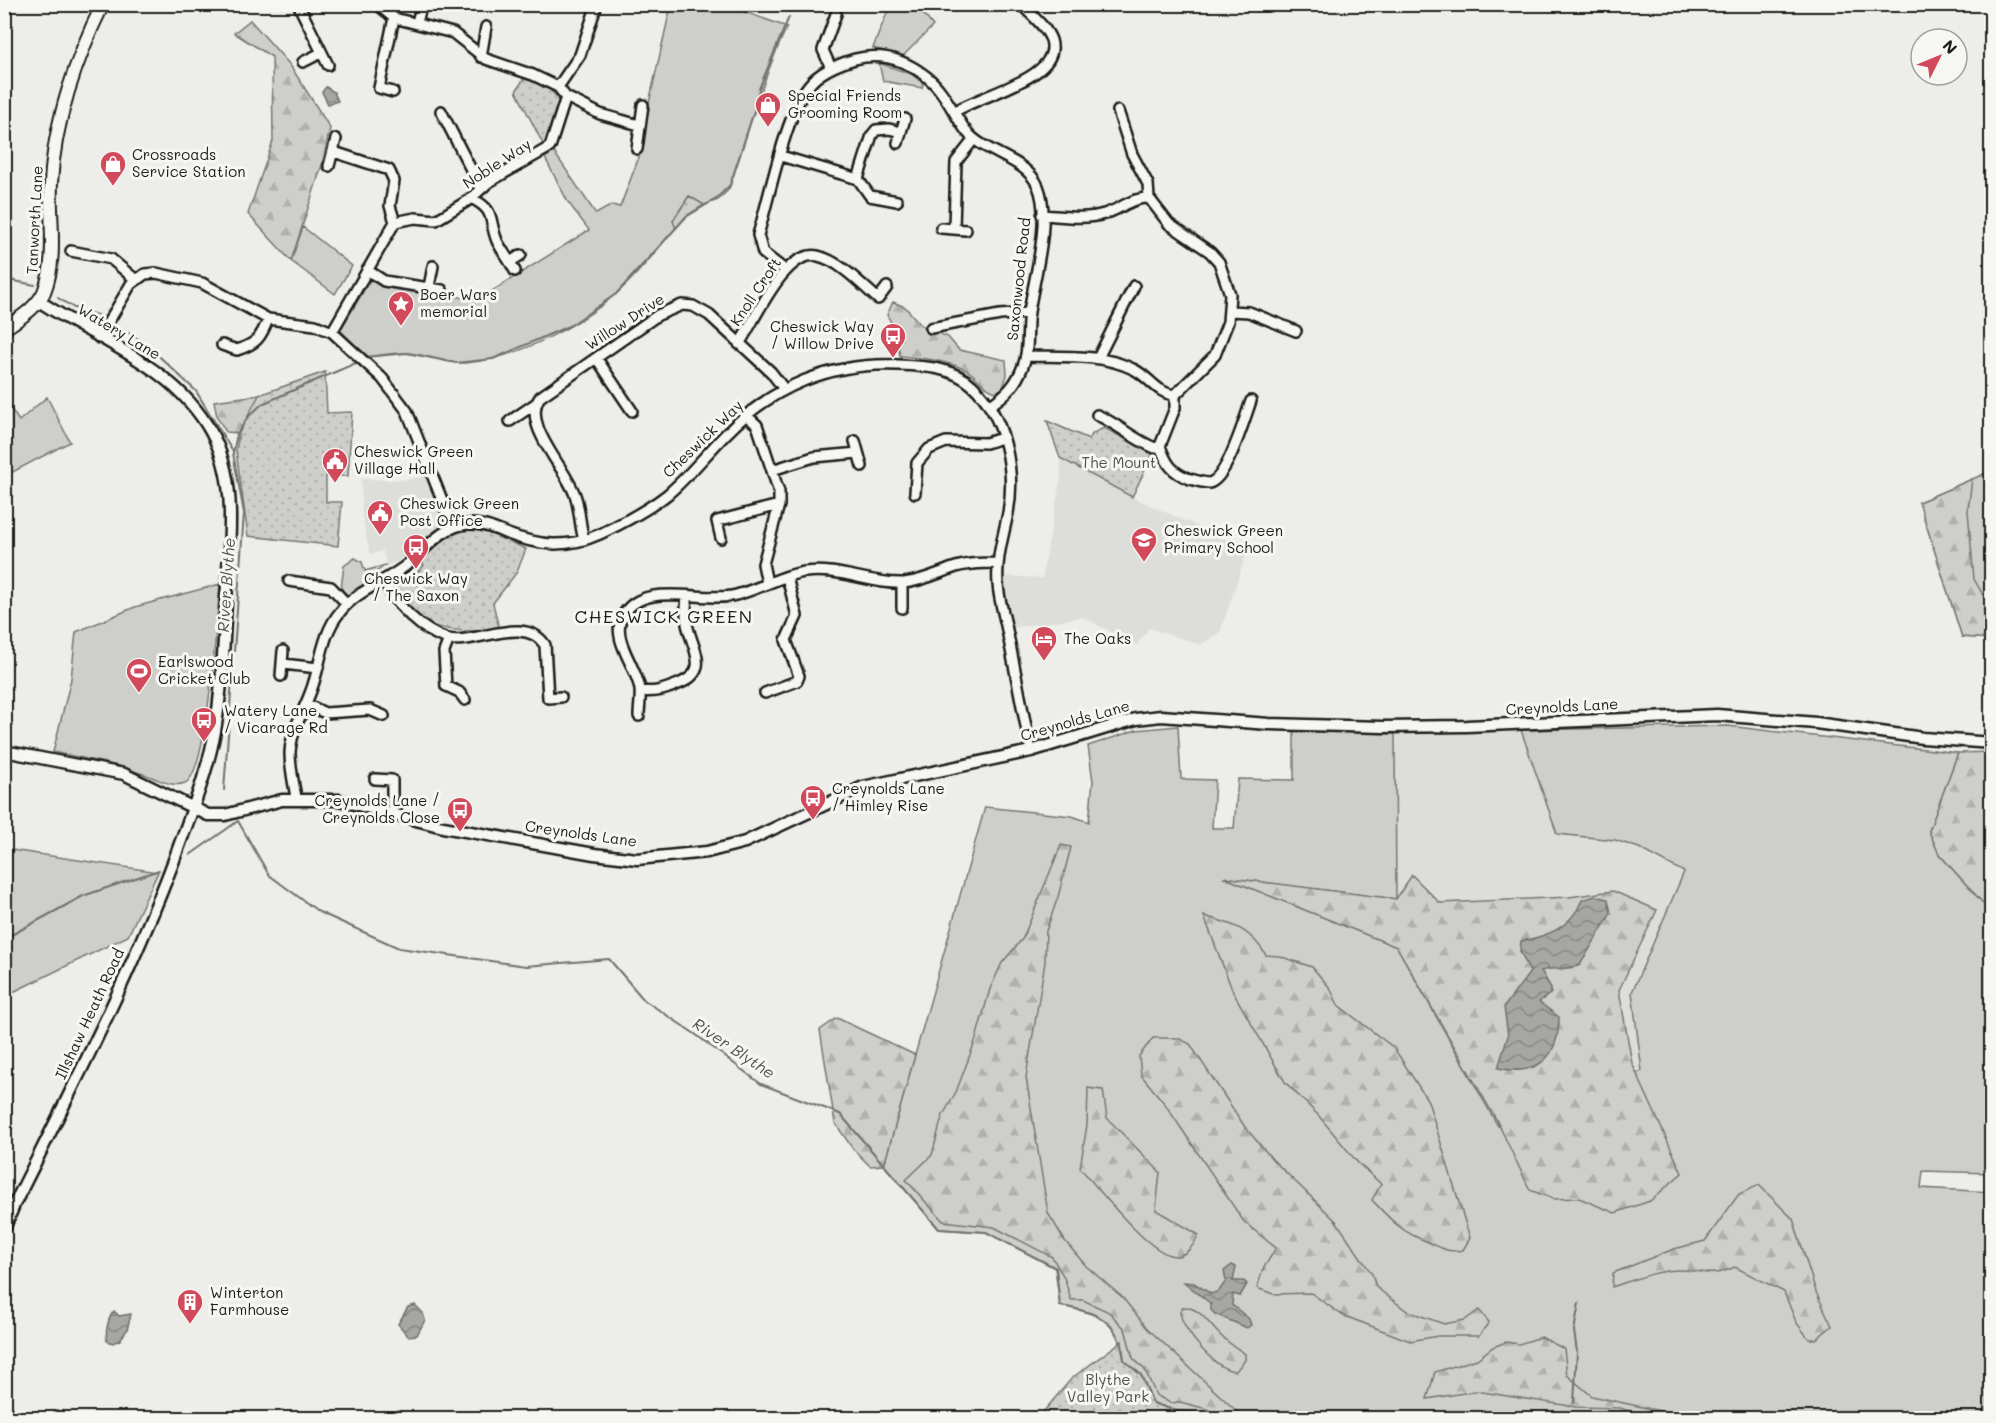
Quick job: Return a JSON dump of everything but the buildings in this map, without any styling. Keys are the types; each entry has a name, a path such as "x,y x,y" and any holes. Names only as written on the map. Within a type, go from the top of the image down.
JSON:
{"main road":[{"name":"Tanworth Lane","path":"39,301 50,263 51,183 60,126 83,51 103,4"},
{"path":"4,329 39,301"}],"street":[{"path":"298,4 328,65"},
{"path":"376,4 394,18 453,33 481,57 558,87 566,97 600,114 639,125"},
{"path":"417,22 422,4"},
{"path":"558,87 580,54 597,4"},
{"path":"954,112 968,102 1031,77 1047,63 1052,47 1050,38 1021,4"},
{"path":"831,68 823,50 836,14"},
{"path":"393,92 378,93 394,18"},
{"path":"481,57 486,27"},
{"path":"303,62 321,53"},
{"name":"Saxonwood Road","path":"785,270 763,253 758,235 801,96 816,77 831,68 865,56 895,58 928,78 974,139 1032,176 1041,196 1042,215 1038,266 1028,314 1026,356 1011,390 989,406"},
{"name":"Noble Way","path":"395,222 415,218 436,220 481,189 550,147 566,97"},
{"path":"637,149 643,105"},
{"path":"441,111 481,189"},
{"path":"1118,111 1127,143 1148,184 1149,198 1169,224 1210,252 1219,262 1230,294 1230,311 1215,355 1175,395 1175,408 1160,446 1166,463 1173,471 1198,481 1214,480 1226,468 1251,400"},
{"path":"898,143 905,119"},
{"path":"858,179 872,135 876,130 881,128 901,132"},
{"path":"329,166 336,139"},
{"path":"954,228 956,162 974,139"},
{"path":"332,332 395,222 390,206 394,181 389,170 334,152"},
{"path":"781,156 858,179 870,196 897,201"},
{"path":"471,198 481,203 492,216 498,243 513,266 521,255"},
{"path":"1042,215 1083,217 1105,214 1139,198 1149,198"},
{"path":"941,228 966,230"},
{"path":"71,251 111,259 136,280"},
{"name":"Knoll Croft","path":"739,344 785,270 800,258 818,256 832,262 878,299 887,287"},
{"path":"429,287 432,266"},
{"path":"367,270 384,281 442,290"},
{"path":"99,338 136,280 145,274 156,273 202,283 268,319 315,325 332,332 382,378 407,411 453,528"},
{"path":"1098,358 1134,286"},
{"name":"Watery Lane","path":"39,301 135,357 161,375 190,403 212,433 221,457 229,491 230,536 215,730 193,807"},
{"name":"Willow Drive","path":"510,421 535,404 540,397 658,315 679,305 702,310 771,372 784,389"},
{"path":"1230,311 1249,312 1296,331"},
{"path":"931,328 1000,315 1028,314"},
{"path":"222,345 237,350 255,344 262,335 268,319"},
{"path":"1026,356 1098,358 1134,369 1162,393 1175,395"},
{"path":"597,359 632,411"},
{"name":"Cheswick Way","path":"296,798 290,756 294,734 318,669 331,624 347,604 409,564 437,537 453,528 479,524 526,540 556,546 584,540 611,528 666,495 747,416 784,389 823,373 852,366 905,365 951,372 972,385 989,406 1002,438 1009,464 1010,496 997,563 998,588 1030,751"},
{"path":"535,404 535,421 576,498 584,540"},
{"path":"1097,415 1116,423 1147,445 1155,448 1160,446"},
{"path":"747,416 757,425 779,492 778,505 763,564 767,583"},
{"path":"915,493 917,463 929,449 946,442 987,443 1002,438"},
{"path":"855,441 862,466"},
{"path":"772,470 814,457 858,453"},
{"path":"721,538 717,521 778,505"},
{"path":"639,716 640,691 618,632 623,615 633,603 670,593 713,598 735,596 767,583 805,572 826,572 902,583 933,577 956,567 997,563"},
{"path":"765,693 797,681 800,676 786,640 798,616 787,577"},
{"path":"289,581 332,587 347,604"},
{"path":"384,581 396,600 412,616 449,639 521,631 540,637 545,645 548,698 561,697"},
{"path":"902,583 902,608"},
{"path":"640,691 660,692 691,679 696,673 699,665 686,621 687,596"},
{"path":"449,639 444,652 446,686 459,692 465,700"},
{"path":"281,676 283,651"},
{"path":"283,664 318,669"},
{"path":"306,704 325,713 370,710 384,716"},
{"name":"Creynolds Lane","path":"4,751 124,774 216,816 264,803 296,798 339,800 443,827 594,854 637,859 707,852 745,842 863,787 1030,751 1136,718 1161,716 1269,724 1395,727 1717,716 1816,723 1923,738 1992,743"},
{"path":"375,779 392,780 392,812"},
{"name":"Illshaw Heath Road","path":"4,1229 110,1014 160,895 193,807"}],"shaded area":[{"name":"Cheswick Green Primary School","path":"1060,458 1132,497 1248,549 1220,632 1201,645 1149,628 1137,645 1082,617 1012,628 1003,576 1042,578 1061,477"},
{"path":"426,476 442,518 440,526 396,563 386,565 383,551 370,554 362,515 361,479 403,480"},
{"path":"1521,730 1557,834 1615,840 1639,848 1684,871 1632,992 1642,1071 1498,1127 1396,899 1395,734"}],"green space":[{"path":"671,5 725,5 787,27 763,87 729,189 718,200 704,205 689,196 673,220 676,228 625,286 585,317 546,339 505,355 465,363 407,353 366,357 340,330 372,277 379,283 465,298 489,293 589,230 568,202 545,158 554,152 596,214 612,205 620,207 642,149 649,103"},
{"path":"890,5 916,5 933,26 903,56 873,48"},
{"path":"250,20 290,65 330,128 322,165 291,261 248,214 273,141 272,57 234,33"},
{"path":"879,63 911,74 923,83 922,88 883,81"},
{"path":"525,77 549,89 559,99 557,112 544,146 516,91"},
{"path":"689,196 704,205 686,216 676,228 673,221"},
{"path":"303,227 352,266 335,294 291,261"},
{"path":"893,302 905,307 921,325 948,337 959,350 1006,360 1007,375 1003,388 996,392 991,390 970,373 950,364 900,356 895,330 887,315"},
{"path":"325,372 239,433 226,432 217,417 214,401 259,395"},
{"path":"325,372 327,413 352,412 348,476 326,476 326,502 342,502 338,546 248,536 236,451 239,433 259,395"},
{"path":"47,397 70,442 5,476 5,400 19,421"},
{"name":"The Mount","path":"1047,421 1089,439 1093,433 1104,428 1153,453 1132,497 1060,458"},
{"path":"1991,471 1991,639 1962,637 1919,502"},
{"path":"1972,479 1968,511 1974,579 1991,609 1991,639 1962,637 1919,502"},
{"path":"470,528 497,536 526,549 517,572 493,603 499,629 452,630 425,622 403,602 395,587 397,582 410,580 424,565 421,561 446,537"},
{"path":"355,558 362,562 365,571 386,565 376,572 377,578 347,596 341,588 344,566"},
{"name":"Earlswood Cricket Club","path":"220,584 214,657 205,724 200,752 193,773 185,783 169,784 117,766 53,752 71,679 76,632 135,607"},
{"path":"1178,726 1181,779 1215,780 1212,828 1234,828 1238,779 1294,780 1294,730 1395,734 1396,899 1226,878 1397,947 1498,1126 1642,1071 1632,992 1684,872 1639,848 1615,840 1557,834 1521,730 1728,726 1958,753 1929,831 1939,854 1991,912 1991,1173 1923,1171 1921,1188 1991,1192 1991,1418 1213,1418 1199,1413 1164,1408 1149,1399 1141,1375 1124,1360 1117,1335 1111,1326 1095,1315 1060,1306 1055,1268 986,1232 939,1229 884,1165 985,807 1072,816 1089,822 1093,781 1088,746 1136,730"},
{"path":"1992,752 1991,912 1939,854 1929,831 1958,753"},
{"path":"1061,845 1071,847 1058,897 1046,931 1045,962 1026,1077 1048,1213 1065,1241 1086,1266 1122,1297 1147,1328 1244,1418 1227,1418 1207,1409 1180,1402 1170,1403 1156,1395 1145,1370 1133,1358 1125,1329 1109,1312 1083,1300 1071,1300 1064,1277 1052,1257 994,1227 943,1221 906,1180 932,1155 942,1117 956,1092 976,1039 990,989 1002,963 1023,938"},
{"path":"5,849 158,872 128,936 5,996"},
{"path":"1412,875 1440,903 1569,897 1613,891 1657,910 1619,990 1632,1063 1682,1173 1650,1201 1615,1213 1579,1198 1553,1199 1530,1190 1497,1121 1397,947 1223,877 1396,899"},
{"path":"1204,916 1240,928 1260,946 1266,955 1279,956 1312,967 1330,988 1338,1005 1394,1048 1428,1101 1470,1238 1463,1250 1445,1249 1403,1230 1372,1200 1381,1184 1358,1163 1318,1115 1285,1082 1233,992"},
{"path":"837,1018 915,1055 884,1165 870,1166 853,1149 835,1123 820,1030"},
{"path":"1153,1038 1178,1038 1190,1044 1245,1127 1273,1160 1336,1221 1372,1274 1376,1287 1407,1311 1444,1324 1465,1320 1479,1310 1489,1322 1479,1336 1438,1336 1410,1341 1342,1315 1311,1293 1273,1294 1257,1288 1263,1269 1276,1248 1244,1222 1165,1104 1141,1075 1139,1056"},
{"path":"1088,1088 1103,1090 1107,1118 1160,1172 1156,1210 1199,1235 1184,1254 1176,1256 1165,1253 1139,1234 1080,1168 1087,1125"},
{"path":"1759,1185 1793,1219 1816,1292 1832,1326 1816,1339 1809,1339 1796,1322 1784,1292 1735,1267 1719,1273 1689,1270 1663,1272 1612,1287 1613,1273 1674,1249 1705,1241 1739,1194"},
{"path":"1183,1307 1200,1313 1224,1339 1245,1354 1245,1360 1236,1371 1219,1364 1193,1339 1182,1320 1180,1312"},
{"path":"1541,1337 1564,1349 1567,1375 1592,1396 1660,1411 1679,1418 1651,1418 1620,1408 1576,1407 1476,1391 1427,1399 1435,1372 1477,1359 1493,1347 1506,1342 1519,1344"},
{"name":"Blythe Valley Park","path":"1122,1341 1124,1360 1141,1375 1153,1403 1179,1412 1208,1414 1213,1418 1038,1418 1072,1378"}],"water":[{"path":"326,87 334,92 338,101 328,104 322,92"},
{"path":"1595,896 1608,899 1611,913 1580,965 1541,971 1551,988 1551,993 1539,1002 1559,1017 1555,1043 1550,1053 1544,1061 1535,1066 1512,1070 1498,1068 1508,1036 1504,1007 1530,972 1520,951 1521,941 1558,929 1572,918 1582,900"},
{"path":"1232,1265 1236,1267 1233,1281 1244,1281 1247,1284 1240,1296 1233,1294 1232,1305 1249,1319 1251,1325 1247,1328 1215,1314 1211,1310 1211,1304 1184,1282 1194,1283 1211,1294 1219,1291 1226,1281 1224,1271"},
{"path":"415,1305 423,1313 425,1320 417,1335 408,1336 398,1324 408,1307"},
{"path":"114,1311 119,1316 131,1314 127,1330 120,1340 113,1343 107,1341 106,1333"}],"waterway":[{"path":"366,357 407,353 456,363 493,359 571,325 616,294 686,217 716,199 730,185 759,89 789,17"},
{"path":"4,279 35,285"},
{"path":"58,298 74,308 103,317"},
{"path":"125,331 145,343 196,391 233,452"},
{"name":"River Blythe","path":"224,790 244,513 233,453 237,434 248,417 262,404 358,362"},
{"name":"River Blythe","path":"190,855 238,821 269,875 319,912 399,948 526,966 609,959 644,1000 695,1034 761,1084 840,1114 939,1229 986,1232 1056,1268 1060,1306 1095,1315 1111,1326 1117,1335 1124,1360 1141,1375 1153,1403 1179,1412 1208,1414 1213,1418"},
{"path":"4,939 83,896 159,870"},
{"path":"1574,1403 1577,1352 1574,1331 1579,1303"}],"place":[{"name":"Special Friends Grooming Room","path":"768,128"},
{"name":"Crossroads Service Station","path":"113,187"},
{"name":"Boer Wars memorial","path":"401,327"},
{"name":"Cheswick Way / Willow Drive","path":"893,359"},
{"name":"Cheswick Green Village Hall","path":"335,484"},
{"name":"Cheswick Green Post Office","path":"380,536"},
{"name":"Cheswick Green Primary School","path":"1144,563"},
{"name":"Cheswick Way / The Saxon","path":"416,570"},
{"name":"The Oaks","path":"1044,662"},
{"name":"Earlswood Cricket Club","path":"139,694"},
{"name":"Watery Lane / Vicarage Rd","path":"204,743"},
{"name":"Creynolds Lane / Himley Rise","path":"813,821"},
{"name":"Creynolds Lane / Creynolds Close","path":"460,833"},
{"name":"Winterton Farmhouse","path":"190,1325"}],"district":[{"name":"CHESWICK GREEN","path":"664,617"}]}
